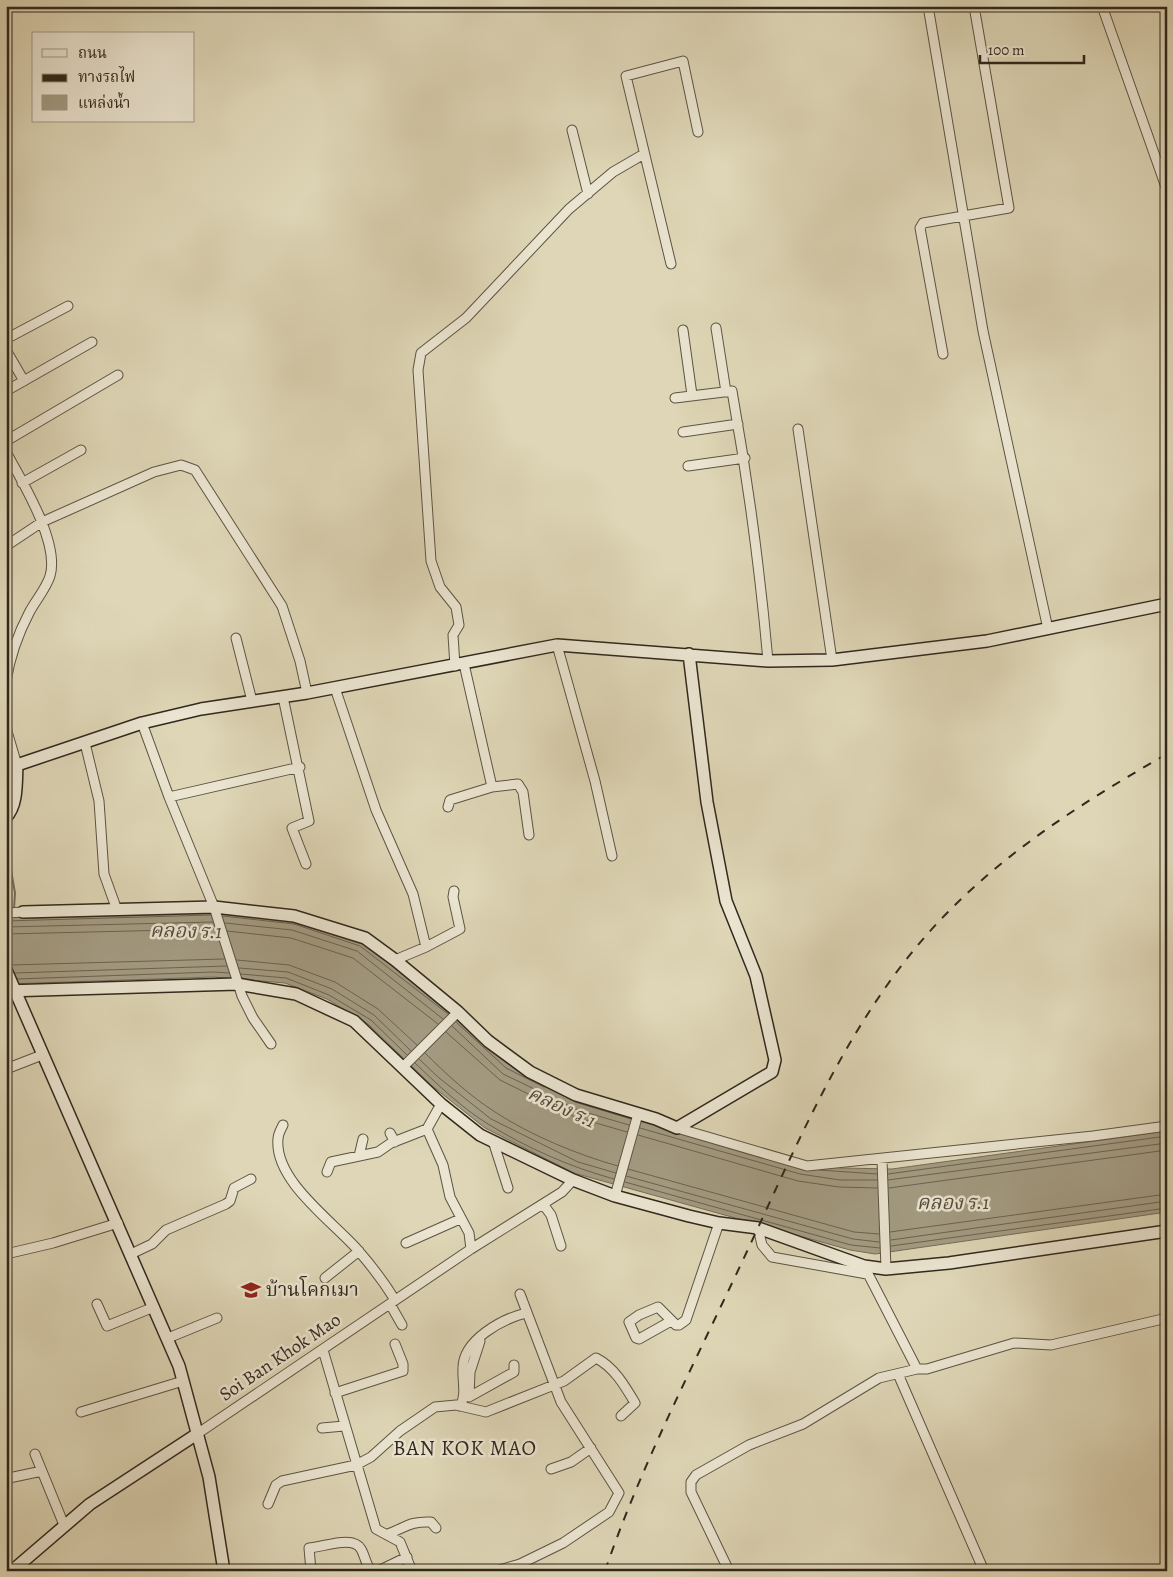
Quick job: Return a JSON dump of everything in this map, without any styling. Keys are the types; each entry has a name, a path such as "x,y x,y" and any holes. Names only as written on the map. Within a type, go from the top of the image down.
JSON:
{"street":[{"path":"928,6 983,331 1048,629"},
{"path":"943,354 920,228 924,223 1009,208 974,6"},
{"path":"1102,6 1167,190"},
{"path":"671,264 626,76 682,61 698,132"},
{"path":"572,130 588,194"},
{"path":"492,787 453,635 459,625 456,607 440,587 434,575 428,535 418,370 421,353 466,318 556,223 588,194 613,172 644,154"},
{"path":"6,339 68,306"},
{"path":"716,328 726,392"},
{"path":"683,330 692,395"},
{"path":"6,391 92,342"},
{"path":"6,350 24,381"},
{"path":"6,441 118,375"},
{"path":"675,398 732,391 745,458 760,564 768,661"},
{"path":"683,432 738,424"},
{"path":"798,429 832,660"},
{"path":"22,483 81,450"},
{"path":"6,452 42,522 52,558 50,576 29,614 14,650 6,681"},
{"path":"688,466 745,458"},
{"path":"6,546 42,522 154,472 181,465 195,470 282,606 300,661 307,693"},
{"path":"17,765 142,723 201,709 335,688 557,645 768,661 832,660 987,641 1167,604"},
{"path":"236,638 252,701"},
{"path":"557,645 595,781 612,856"},
{"path":"677,1128 772,1072 775,1060 756,976 726,901 707,802 689,654"},
{"path":"335,688 376,810 413,894 426,947"},
{"path":"284,697 300,767 309,821 292,828 306,864"},
{"path":"142,723 169,797 214,906 237,984 253,1018 270,1044"},
{"path":"6,728 17,765 14,801 11,812 6,817"},
{"path":"85,743 99,801 104,874 117,910"},
{"path":"169,797 300,767"},
{"path":"448,807 450,800 492,787 518,784 520,786 529,834"},
{"path":"395,960 426,947 460,929 454,891"},
{"path":"6,913 214,906 294,916 364,938 395,960 458,1012 488,1041 530,1072 576,1095 637,1118 807,1166 882,1160 1167,1126"},
{"path":"6,970 11,990 42,1054 168,1338 183,1381 209,1477 224,1571"},
{"path":"11,990 237,984 296,994 354,1021 441,1104 480,1135 574,1180 719,1223 758,1228 866,1270 917,1369"},
{"path":"403,1067 458,1012"},
{"path":"6,1069 42,1054"},
{"path":"328,1172 331,1162 378,1152 427,1129 441,1104"},
{"path":"616,1192 637,1118"},
{"path":"283,1125 277,1138 280,1155 288,1174 308,1201 359,1251 381,1277 402,1325"},
{"path":"427,1129 443,1165 450,1197 469,1233 471,1249"},
{"path":"390,1133 396,1142"},
{"path":"359,1156 363,1139"},
{"path":"493,1141 508,1188"},
{"path":"882,1160 886,1269"},
{"path":"131,1254 152,1244 166,1230 226,1204 230,1201 234,1188 251,1179"},
{"name":"Soi Ban Khok Mao","path":"12,1571 90,1504 471,1249 562,1192 574,1180"},
{"path":"543,1204 551,1215 561,1246"},
{"path":"406,1243 460,1219"},
{"path":"6,1254 54,1243 118,1223"},
{"path":"671,1320 680,1325 688,1317 719,1223"},
{"path":"758,1228 762,1245 772,1257 866,1270 949,1263 1167,1231"},
{"path":"325,1278 359,1251"},
{"path":"496,1571 521,1567 563,1543 609,1512 619,1493 561,1402 520,1294"},
{"path":"97,1304 107,1326 154,1307"},
{"path":"464,1408 463,1360 465,1354 482,1337 506,1319 526,1313"},
{"path":"168,1338 217,1318"},
{"path":"729,1571 690,1492 691,1482 696,1475 749,1446 804,1424 879,1378 917,1369 927,1369 1014,1343 1051,1345 1167,1318"},
{"path":"464,1408 469,1397 470,1372 482,1337"},
{"path":"335,1393 403,1371 403,1364 395,1344"},
{"path":"322,1350 376,1529 400,1542 412,1571"},
{"path":"268,1504 276,1485 282,1481 356,1465 371,1457 400,1431 435,1407 447,1404 486,1412 564,1381 596,1358 606,1363 617,1375 635,1403 621,1416"},
{"path":"469,1397 514,1372 514,1365"},
{"path":"898,1374 984,1571"},
{"path":"81,1412 183,1381"},
{"path":"322,1428 344,1426"},
{"path":"551,1469 571,1462 590,1448"},
{"path":"35,1454 64,1525"},
{"path":"9,1478 42,1471"},
{"path":"388,1534 407,1524 418,1521 431,1522 436,1528"},
{"path":"311,1571 310,1548 323,1548 348,1541 356,1543 361,1549 371,1571"},
{"path":"378,1571 407,1558"}],"water":[{"name":"คลอง ร.1","path":"209,910 295,919 362,941 452,1011 509,1064 583,1100 803,1163 841,1168 892,1169 1167,1131 1167,1212 875,1254 850,1250 574,1173 485,1128 431,1085 368,1024 327,999 285,983 213,977 6,984 6,916"}],"waterway":[{"path":"6,855 9,859 15,893 14,909"}],"railway":[{"path":"605,1571 633,1497 665,1424 801,1135 852,1040 880,995 912,952 948,912 998,866 1080,807 1167,754"}],"place":[{"name":"บ้านโคกเมา","path":"251,1290"}],"district":[{"name":"BAN KOK MAO","path":"465,1448"}]}
